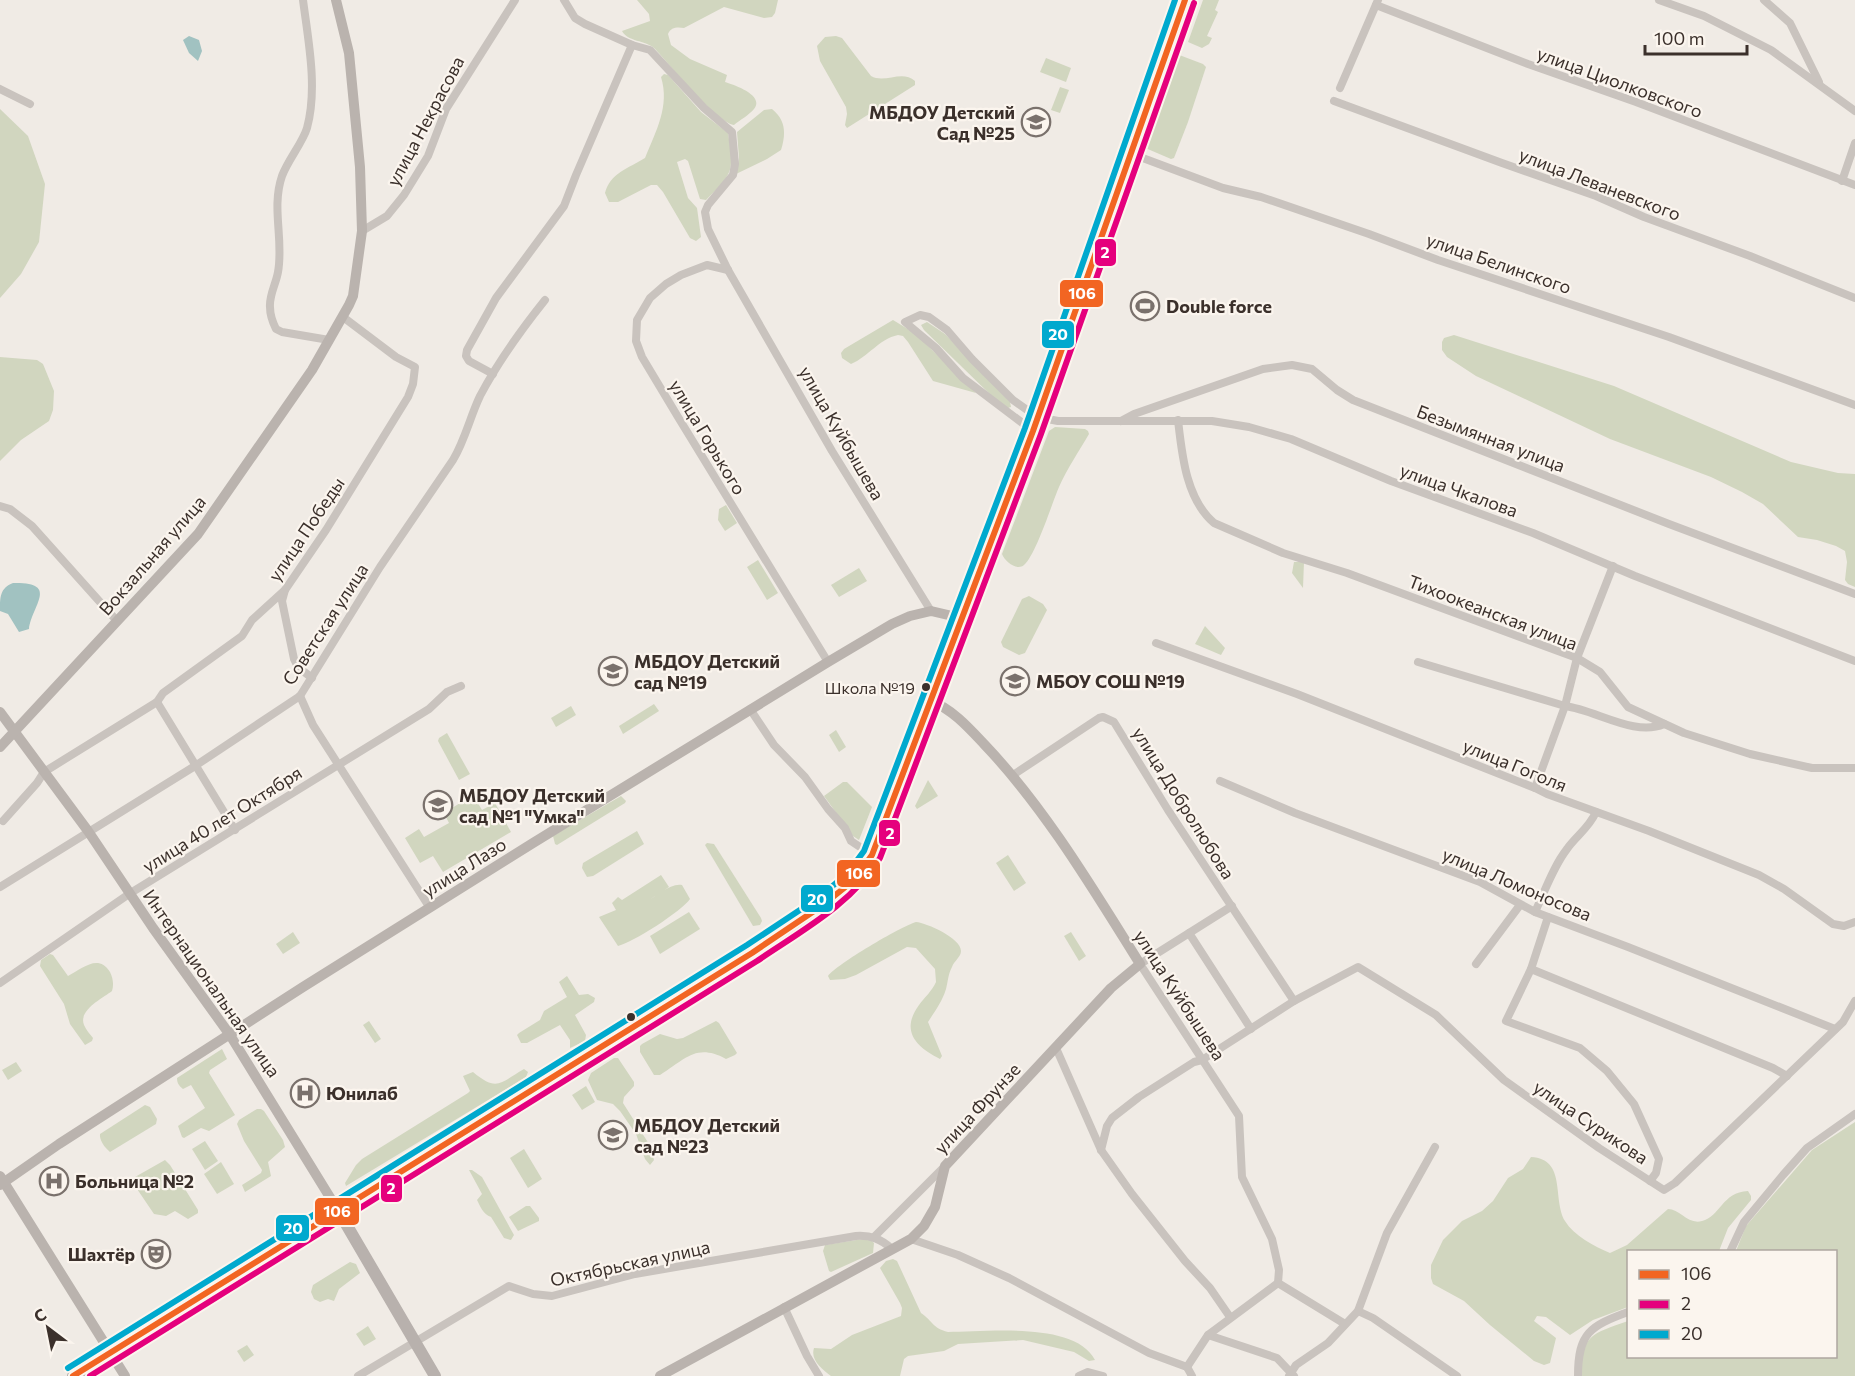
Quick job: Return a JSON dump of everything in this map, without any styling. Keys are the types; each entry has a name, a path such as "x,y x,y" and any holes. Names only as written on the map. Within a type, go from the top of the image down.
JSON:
{"main road":[{"name":"улица Некрасова","path":"336,0 349,53 360,167 363,231"},
{"path":"73,1376 781,934 824,905 854,880 872,855 1033,431 1185,0"},
{"name":"Вокзальная улица","path":"0,747 174,561 211,516 312,370 343,316 353,296 363,231"},
{"path":"931,611 961,618"},
{"name":"улица Лазо","path":"1,1182 430,908 750,709 892,624 931,611"},
{"name":"улица Куйбышева","path":"931,701 943,706 974,734 1013,775 1140,964"},
{"name":"Интернациональная улица","path":"0,712 88,831 129,894 230,1035 339,1212 435,1376"},
{"name":"улица Фрунзе","path":"660,1376 784,1307 870,1263 910,1239 924,1226 935,1206 945,1166 1111,988 1140,964"},
{"path":"1,1182 125,1376"}],"street":[{"path":"303,0 312,86 307,129 291,155 282,178 276,205 279,230 278,272 270,306 276,329 329,340"},
{"name":"улица Некрасова","path":"363,231 387,216 410,187 428,156 446,110 515,0"},
{"path":"564,0 575,18 633,45 650,50 704,108 732,132 735,164 733,174 705,212 708,229 728,270"},
{"path":"1659,0 1704,16 1771,50 1855,111"},
{"path":"1764,0 1790,23 1821,86"},
{"path":"1340,88 1377,3"},
{"name":"улица Циолковского","path":"1377,3 1528,64 1636,102 1855,185"},
{"path":"493,374 469,361 466,356 467,350 496,298 524,258 559,216 633,45"},
{"path":"0,89 30,104"},
{"name":"улица Леваневского","path":"1334,101 1502,164 1596,196 1644,217 1855,298"},
{"path":"1842,180 1855,143"},
{"name":"улица Белинского","path":"1132,154 1223,188 1261,197 1438,260 1669,336 1855,405"},
{"name":"улица Горького","path":"728,270 707,266 681,275 666,284 650,298 637,320 636,342 642,357 678,417 828,662"},
{"name":"улица Куйбышева","path":"728,270 863,502 931,611"},
{"name":"Советская улица","path":"0,886 195,766 300,696 380,567 453,460 461,447 479,398 519,333 545,300"},
{"path":"1033,431 963,378 936,348 905,322 920,315 929,317 947,330 1013,400 1037,417"},
{"name":"улица Победы","path":"3,821 44,772 157,702 163,693 243,636 252,620 285,590 326,530 408,397 413,384 415,367 396,357 343,316"},
{"name":"Безымянная улица","path":"1120,422 1134,414 1263,369 1292,365 1306,368 1317,372 1337,390 1353,400 1802,576 1855,594"},
{"name":"улица Чкалова","path":"1037,417 1058,421 1212,421 1231,423 1291,439 1391,481 1533,533 1855,661"},
{"name":"Тихоокеанская улица","path":"1178,420 1180,449 1189,479 1201,510 1214,523 1283,553 1376,584 1577,658 1600,672 1628,707 1664,724 1750,754 1812,768 1855,768"},
{"path":"0,506 17,513 32,526 117,621"},
{"path":"1535,788 1565,706 1577,658 1613,566"},
{"path":"285,590 282,601 294,659 298,668 312,678"},
{"name":"улица Гоголя","path":"1156,643 1297,694 1546,794 1649,831 1760,875 1833,924 1844,926 1855,922"},
{"path":"1418,662 1565,706 1578,707 1628,726 1647,729 1664,724"},
{"name":"улица 40 лет Октября","path":"0,983 129,894 429,709 447,692 461,686"},
{"path":"300,696 313,725 430,908"},
{"path":"157,702 235,830"},
{"path":"750,709 782,754 805,777 845,828 850,841 872,855"},
{"name":"улица Добролюбова","path":"1013,775 1093,722 1103,717 1109,719 1118,728 1168,810 1294,1001"},
{"name":"улица Ломоносова","path":"1220,781 1295,813 1480,882 1535,912 1628,946 1835,1029"},
{"path":"1535,912 1562,855 1588,827 1596,812"},
{"path":"1476,964 1520,905"},
{"name":"улица Фрунзе","path":"1140,964 1232,906"},
{"path":"1548,917 1531,969 1773,1068 1787,1076"},
{"path":"1190,933 1251,1029"},
{"name":"улица Куйбышева","path":"1140,964 1239,1116 1242,1177 1272,1239 1279,1270 1278,1283"},
{"name":"улица Сурикова","path":"1294,1001 1353,969 1364,969 1436,1015 1504,1080 1650,1181 1656,1173 1659,1159 1635,1104 1607,1071 1580,1048 1506,1021 1531,969"},
{"path":"1101,1150 1112,1118 1139,1097 1194,1062 1203,1060 1294,1001"},
{"path":"1650,1181 1664,1190 1675,1183 1848,1017 1855,1001"},
{"path":"1056,1048 1101,1150 1132,1194 1185,1261 1210,1288 1230,1317"},
{"path":"1730,1250 1744,1222 1807,1148 1855,1114"},
{"path":"1208,1335 1277,1358 1291,1375 1296,1365 1328,1343 1358,1311 1387,1233 1434,1147"},
{"path":"892,1249 874,1237 945,1166"},
{"name":"Октябрьская улица","path":"358,1376 509,1286 533,1294 552,1296 652,1271 828,1240 864,1235 874,1237"},
{"path":"910,1239 958,1255 1009,1278 1149,1353 1187,1367 1192,1376"},
{"path":"1187,1367 1208,1335 1278,1283 1345,1324"},
{"path":"784,1307 819,1376"},
{"path":"1358,1311 1373,1318 1457,1376"},
{"path":"1578,1376 1578,1356 1587,1333 1627,1313"},
{"path":"1080,1376 1088,1372 1102,1376"}],"green space":[{"path":"637,0 778,0 772,17 764,18 724,7 684,28 673,29 668,34 671,45 690,59 727,75 725,82 752,95 756,104 754,109 734,125 725,121 692,91 654,48 625,35 622,31 650,21 649,14"},
{"path":"1203,0 1219,0 1215,10 1218,12 1207,36 1212,38 1209,44 1202,48 1188,42"},
{"path":"825,37 842,38 871,76 882,78 905,76 915,81 915,85 847,128 845,125 846,107 820,61 817,46"},
{"path":"1174,53 1206,67 1188,122 1174,158 1171,159 1142,145"},
{"path":"1046,58 1071,68 1066,82 1040,72"},
{"path":"664,74 668,75 701,112 728,133 730,170 727,177 706,200 700,199 688,161 685,159 677,162 688,198 697,208 701,237 696,241 690,238 657,185 651,185 618,202 609,202 605,193 611,180 645,158 663,108 661,77"},
{"path":"1060,87 1069,90 1060,113 1051,110"},
{"path":"0,109 28,136 45,184 39,242 21,274 0,298"},
{"path":"772,109 777,113 784,128 781,150 736,174 739,158 737,132 764,110"},
{"path":"893,320 916,334 976,393 933,381 903,336 898,335 885,340 851,364 842,358 841,353 844,349"},
{"path":"927,322 945,334 1010,402 1011,407 1008,408 998,402 924,330 921,325"},
{"path":"1454,335 1614,386 1791,462 1838,473 1855,474 1855,587 1845,580 1847,562 1845,551 1817,540 1798,537 1763,504 1711,477 1610,439 1476,376 1447,357 1442,350 1444,338"},
{"path":"0,357 37,360 43,364 54,391 53,410 49,421 21,440 0,461"},
{"path":"1055,427 1085,429 1089,434 1062,480 1034,551 1024,565 1018,567 1008,563 1002,554 1049,431"},
{"path":"726,505 737,523 725,531 718,520 719,509"},
{"path":"758,560 778,593 767,600 747,567"},
{"path":"1294,562 1304,562 1303,588 1292,573"},
{"path":"859,568 867,581 839,597 831,585"},
{"path":"1029,596 1043,604 1047,610 1025,653 1019,655 1003,647 1001,642 1022,599"},
{"path":"1205,626 1225,648 1221,655 1195,644"},
{"path":"654,704 659,711 623,734 619,726"},
{"path":"571,706 576,715 556,727 551,718"},
{"path":"836,730 846,747 839,752 829,735"},
{"path":"447,733 470,774 459,780 438,741"},
{"path":"928,780 938,796 917,809 915,806"},
{"path":"843,782 847,782 872,807 859,840 853,836 824,796"},
{"path":"473,795 482,810 495,803 511,832 443,872 433,856 420,863 405,838 419,829 424,837 449,823 444,813"},
{"path":"621,796 626,801 625,803 557,845 555,844 553,836"},
{"path":"637,831 644,844 593,876 587,877 582,868 583,863"},
{"path":"714,844 761,918 760,925 753,926 705,845"},
{"path":"1008,855 1026,883 1014,891 996,863"},
{"path":"661,875 669,887 664,890 682,885 690,899 656,926 618,946 599,917 616,910 612,903 618,897 622,900"},
{"path":"689,912 700,929 660,954 650,936"},
{"path":"916,922 950,936 960,946 961,951 953,965 942,998 928,1022 942,1056 940,1059 918,1043 911,1030 913,1014 936,982 935,969 916,948 907,947 845,979 830,980 828,976 869,946"},
{"path":"293,932 300,943 283,954 276,944"},
{"path":"1071,932 1086,956 1079,961 1064,936"},
{"path":"50,954 68,976 95,963 105,966 111,974 112,991 92,1005 85,1014 84,1025 93,1038 85,1045 70,1024 64,1004 40,966 41,960"},
{"path":"567,976 579,995 588,994 595,998 594,1002 575,1015 586,1035 585,1041 570,1048 570,1040 560,1025 527,1043 521,1043 517,1035 519,1033 540,1020 544,1011 567,997 559,982"},
{"path":"369,1021 381,1039 375,1043 363,1025"},
{"path":"716,1021 737,1053 735,1055 726,1059 707,1052 699,1053 684,1059 660,1075 654,1075 640,1052 642,1044 660,1034 677,1039 683,1038"},
{"path":"222,1049 227,1059 209,1073 235,1115 209,1131 201,1128 184,1138 178,1126 205,1108 191,1085 183,1089 178,1084 177,1078"},
{"path":"614,1058 618,1058 634,1082 634,1086 624,1097 623,1103 649,1144 654,1160 650,1165 645,1159 636,1134 620,1111 613,1104 597,1100 588,1080 591,1073"},
{"path":"16,1062 22,1071 8,1080 2,1070"},
{"path":"524,1069 528,1072 526,1077 346,1186 345,1183 362,1159 468,1093 470,1091 463,1076 473,1072 493,1084 504,1081"},
{"path":"586,1086 595,1102 582,1110 572,1095"},
{"path":"145,1105 150,1107 157,1119 156,1124 110,1152 100,1139 100,1134"},
{"path":"257,1109 264,1111 285,1147 268,1162 271,1176 245,1192 242,1185 262,1170 244,1141 237,1124 239,1120"},
{"path":"1855,1122 1855,1376 1581,1376 1583,1352 1591,1338 1605,1329 1627,1321 1627,1358 1837,1358 1837,1250 1736,1250 1746,1226 1812,1150"},
{"path":"205,1141 218,1161 205,1170 192,1149"},
{"path":"524,1149 542,1179 528,1188 510,1158"},
{"path":"1531,1157 1542,1159 1550,1165 1557,1182 1561,1212 1565,1221 1585,1240 1610,1253 1627,1245 1668,1209 1697,1222 1708,1219 1727,1200 1739,1192 1748,1191 1751,1200 1728,1228 1719,1250 1627,1250 1627,1307 1593,1320 1570,1335 1546,1317 1537,1316 1534,1321 1556,1338 1550,1363 1544,1365 1534,1361 1464,1301 1433,1284 1431,1278 1431,1265 1443,1240 1462,1221 1482,1211 1493,1201 1508,1178 1523,1169"},
{"path":"165,1160 198,1210 198,1213 188,1219 175,1211 166,1216 154,1214 133,1183 135,1177"},
{"path":"221,1162 234,1184 217,1194 204,1174"},
{"path":"469,1170 482,1177 514,1235 511,1240 504,1238 491,1217 481,1207 477,1200 482,1194"},
{"path":"526,1206 530,1206 539,1221 518,1231 509,1217"},
{"path":"869,1238 874,1243 873,1253 829,1271 823,1251 825,1245"},
{"path":"893,1259 897,1261 921,1313 939,1328 948,1332 1028,1331 1050,1334 1069,1339 1084,1348 1095,1360 1089,1361 1074,1352 1023,1340 958,1344 944,1351 908,1356 904,1359 900,1376 831,1376 815,1360 814,1348 831,1349 852,1335 901,1316 900,1303 880,1268 886,1261"},
{"path":"350,1262 356,1264 360,1273 339,1289 334,1301 328,1299 320,1302 314,1299 311,1292 313,1285"},
{"path":"368,1326 376,1339 364,1346 356,1334"},
{"path":"247,1345 254,1355 244,1362 237,1351"}],"water":[{"path":"189,36 199,40 202,51 198,61 189,53 183,40"},
{"path":"13,583 36,586 40,591 29,629 19,632 8,614 0,611 2,594 5,588"}],"transit line":[{"name":"20","path":"68,1368 747,945 818,898 847,874 864,851 1025,428 1175,0"},
{"name":"106","path":"73,1376 752,953 823,905 854,880 872,855 1033,431 1185,0"},
{"name":"2","path":"90,1376 757,961 840,903 868,874 880,858 1041,434 1194,3"}],"place":[{"name":"МБДОУ Детский Сад №25","path":"1036,122"},
{"name":"Double force","path":"1145,306"},
{"name":"МБДОУ Детский сад №19","path":"613,671"},
{"name":"МБОУ СОШ №19","path":"1015,681"},
{"name":"Школа №19","path":"926,687"},
{"name":"МБДОУ Детский сад №1 \"Умка\"","path":"438,805"},
{"name":"Юнилаб","path":"305,1093"},
{"name":"МБДОУ Детский сад №23","path":"613,1135"},
{"name":"Больница №2","path":"54,1181"},
{"name":"Шахтёр","path":"156,1254"}]}
